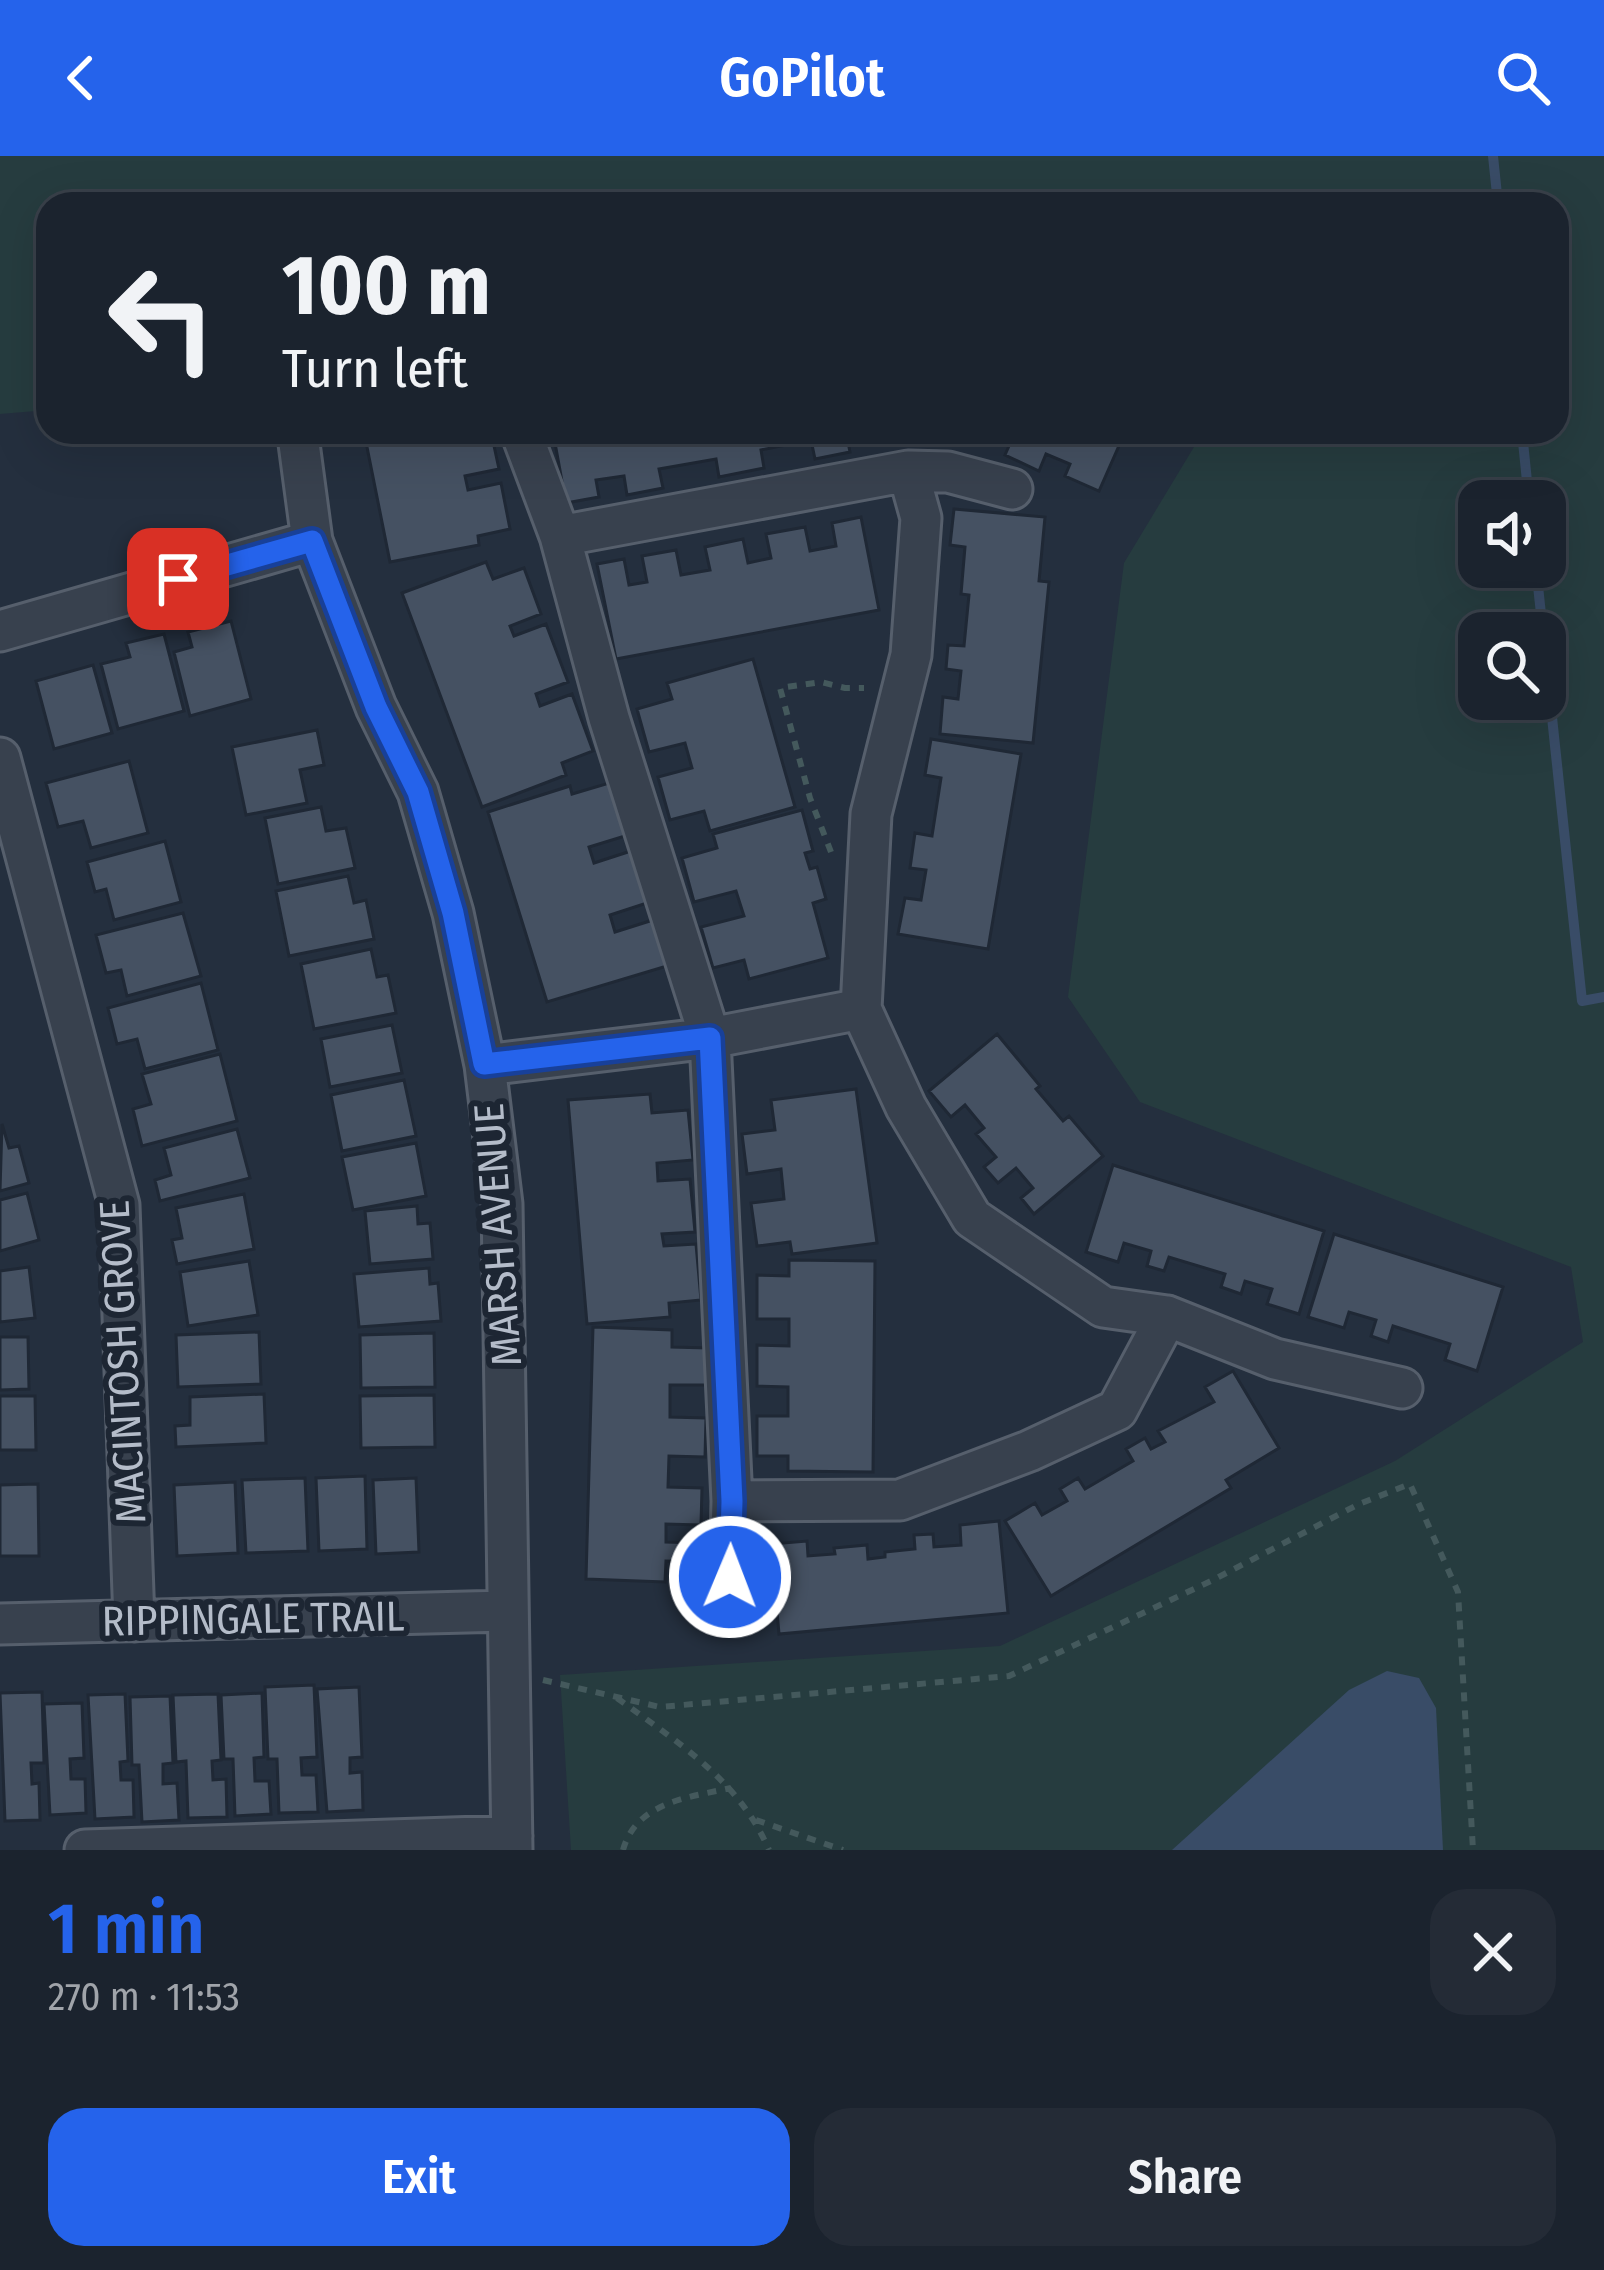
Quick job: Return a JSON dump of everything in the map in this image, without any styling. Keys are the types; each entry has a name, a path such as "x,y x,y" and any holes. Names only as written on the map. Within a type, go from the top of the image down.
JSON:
{"street":[{"name":"MARSH AVENUE","path":"299,444 312,541 376,707 418,792 453,913 484,1064 502,1204 512,1843"},
{"path":"526,444 560,536 609,718 710,1038 732,1501 730,1577"},
{"path":"560,536 908,471 948,472 1012,489"},
{"path":"908,471 921,518 911,655 871,814 861,1009 906,1107 972,1218 1103,1306 1166,1316 1275,1359 1402,1388"},
{"path":"0,631 312,541"},
{"name":"MACINTOSH GROVE","path":"0,758 119,1205 134,1621"},
{"path":"484,1064 710,1038 861,1009"},
{"path":"732,1501 900,1500 1029,1451 1117,1410 1166,1316"},
{"name":"RIPPINGALE TRAIL","path":"0,1624 506,1611"},
{"path":"85,1850 512,1843"}],"path":[{"path":"832,854 810,798 780,688 821,682 869,688"},
{"path":"507,1670 660,1707 1009,1676 1359,1504 1410,1484 1458,1592 1473,1850"},
{"path":"614,1696 698,1757 731,1789 756,1820 769,1850"},
{"path":"623,1850 627,1833 664,1802 731,1789"},
{"path":"756,1820 843,1850"}],"green space":[{"path":"0,156 1604,156 1604,1850 571,1850 560,1675 1000,1646 1395,1461 1583,1342 1571,1267 1140,1102 1068,997 1124,563 1196,444 1569,444 1569,192 36,192 36,411 0,414"}],"water":[{"path":"1387,1671 1419,1678 1436,1708 1443,1850 1172,1850 1349,1690"}],"building":[{"path":"366,444 494,444 499,469 465,476 468,490 501,483 510,529 478,536 479,545 390,562"},
{"path":"555,444 791,444 761,450 764,468 719,477 716,459 659,469 663,488 627,495 624,476 596,480 599,497 566,503"},
{"path":"812,444 848,444 850,452 815,459"},
{"path":"1010,444 1120,444 1099,491 1065,476 1070,464 1046,454 1039,471 1005,455"},
{"path":"954,509 1045,517 1039,581 1049,582 1033,743 940,734 943,697 958,699 961,671 946,669 948,645 964,646 969,595 961,594 965,547 950,545"},
{"path":"861,517 879,610 616,659 597,564 624,559 629,585 647,582 642,556 676,550 681,575 710,570 705,547 743,539 748,563 771,558 766,534 805,527 810,551 836,546 832,523"},
{"path":"486,562 493,579 524,568 541,614 510,626 514,636 546,624 568,682 536,694 540,706 572,694 593,751 562,763 566,775 482,807 402,593"},
{"path":"231,621 251,699 190,716 174,652 192,647 188,632"},
{"path":"164,634 184,711 118,729 101,664 130,657 126,643"},
{"path":"753,659 795,807 710,831 704,811 670,820 658,777 692,768 685,743 649,752 637,709 672,699 667,683"},
{"path":"93,665 112,733 54,749 36,681"},
{"path":"317,730 324,765 300,770 307,803 246,815 232,747"},
{"path":"931,739 1021,754 988,949 898,934 905,898 921,900 926,870 910,868 915,833 932,836 941,778 925,775"},
{"path":"129,761 148,833 91,848 83,821 58,827 46,783"},
{"path":"609,783 625,836 589,847 594,863 631,851 647,903 610,915 615,932 653,920 667,966 547,1002 488,812 570,786 572,794"},
{"path":"321,807 326,831 346,828 355,868 278,884 265,818"},
{"path":"802,810 813,851 805,853 810,869 817,867 826,899 813,903 828,958 749,979 744,960 713,968 701,927 744,916 736,891 694,902 682,858 717,848 713,834"},
{"path":"165,841 181,902 114,920 106,889 95,892 87,862"},
{"path":"348,876 354,903 366,900 374,939 289,956 276,891"},
{"path":"183,913 201,976 127,996 121,970 106,973 96,935"},
{"path":"371,949 377,977 388,975 396,1013 314,1029 301,964"},
{"path":"201,983 218,1050 145,1069 137,1039 117,1044 108,1008"},
{"path":"392,1025 402,1073 330,1087 321,1039"},
{"path":"997,1034 1063,1121 1069,1116 1103,1156 1034,1214 1021,1198 1033,1188 1016,1168 998,1183 984,1167 996,1157 976,1134 984,1128 965,1105 951,1117 929,1091"},
{"path":"220,1054 237,1121 142,1146 133,1109 151,1104 142,1074"},
{"path":"404,1080 416,1136 342,1151 331,1095"},
{"path":"856,1089 877,1243 792,1254 790,1242 757,1246 751,1203 784,1199 781,1169 747,1174 742,1134 775,1130 771,1100"},
{"path":"650,1094 652,1113 688,1110 693,1160 657,1163 658,1181 690,1179 695,1232 662,1234 664,1246 696,1244 701,1300 669,1303 670,1317 587,1324 568,1100"},
{"path":"2,1124 9,1148 19,1146 29,1183 0,1191"},
{"path":"237,1129 250,1178 160,1201 155,1180 171,1175 164,1148"},
{"path":"416,1143 426,1196 353,1210 342,1157"},
{"path":"1113,1165 1324,1231 1299,1314 1267,1304 1272,1289 1245,1281 1241,1294 1221,1287 1225,1274 1169,1257 1164,1271 1147,1266 1151,1251 1124,1243 1118,1262 1086,1252"},
{"path":"27,1193 39,1240 0,1251 0,1200"},
{"path":"244,1194 254,1249 177,1264 172,1240 182,1238 176,1208"},
{"path":"417,1206 418,1224 430,1223 433,1259 370,1264 365,1211"},
{"path":"1334,1234 1503,1287 1477,1371 1445,1360 1450,1344 1393,1326 1388,1342 1371,1336 1376,1320 1349,1312 1344,1328 1308,1317"},
{"path":"789,1260 875,1261 873,1472 788,1471 788,1456 757,1456 757,1416 788,1416 788,1387 757,1386 757,1345 789,1346 789,1319 757,1319 757,1275 789,1276"},
{"path":"249,1261 258,1315 188,1326 180,1272"},
{"path":"29,1267 35,1318 0,1322 0,1271"},
{"path":"429,1268 430,1284 438,1283 441,1321 359,1327 354,1274"},
{"path":"593,1327 672,1330 672,1347 708,1348 707,1385 670,1385 670,1417 706,1418 705,1457 669,1456 668,1487 702,1488 701,1525 666,1524 666,1542 703,1543 702,1562 666,1561 665,1582 586,1579"},
{"path":"259,1332 261,1384 178,1387 176,1335"},
{"path":"434,1333 435,1387 361,1388 360,1335"},
{"path":"0,1337 28,1337 29,1389 0,1390"},
{"path":"1233,1371 1279,1448 1226,1480 1231,1488 1051,1596 1005,1521 1035,1503 1042,1515 1067,1501 1060,1489 1078,1478 1085,1489 1133,1461 1126,1449 1145,1438 1151,1449 1165,1442 1158,1431 1214,1402 1205,1387"},
{"path":"264,1394 266,1443 176,1447 175,1426 190,1425 190,1397"},
{"path":"434,1395 435,1447 361,1448 360,1396"},
{"path":"0,1396 35,1396 36,1450 0,1450"},
{"path":"365,1476 367,1549 319,1551 316,1478"},
{"path":"305,1478 308,1551 246,1553 242,1480"},
{"path":"416,1478 419,1552 376,1554 373,1480"},
{"path":"235,1482 238,1553 177,1556 174,1485"},
{"path":"38,1484 39,1556 0,1556 0,1485"},
{"path":"999,1521 1008,1613 779,1634 771,1544 807,1541 808,1556 867,1545 868,1559 915,1549 914,1535 933,1534 934,1547 961,1545 960,1525"},
{"path":"314,1685 317,1757 301,1758 302,1775 316,1775 318,1812 279,1813 277,1759 268,1759 265,1687"},
{"path":"359,1687 362,1757 350,1758 350,1773 362,1772 363,1810 327,1812 317,1689"},
{"path":"42,1692 44,1763 31,1763 32,1784 39,1783 40,1820 5,1821 0,1693"},
{"path":"262,1693 264,1757 254,1758 255,1781 269,1781 271,1814 235,1816 233,1759 224,1759 221,1695"},
{"path":"125,1694 128,1761 120,1762 121,1780 133,1780 134,1817 95,1819 88,1695"},
{"path":"218,1694 221,1760 212,1761 213,1780 226,1779 227,1817 188,1818 186,1761 176,1762 173,1695"},
{"path":"170,1696 173,1763 163,1764 163,1784 177,1783 179,1820 142,1822 139,1765 132,1765 130,1697"},
{"path":"82,1703 84,1758 70,1759 71,1779 85,1779 86,1813 50,1815 44,1704"}],"waterway":[{"path":"1493,156 1497,192"},
{"path":"1523,444 1527,480"},
{"path":"1538,588 1541,612"},
{"path":"1552,720 1582,1001 1604,997"}],"route":[{"path":"178,579 312,541 376,707 418,792 453,913 484,1064 710,1038 732,1501 730,1577"}]}
